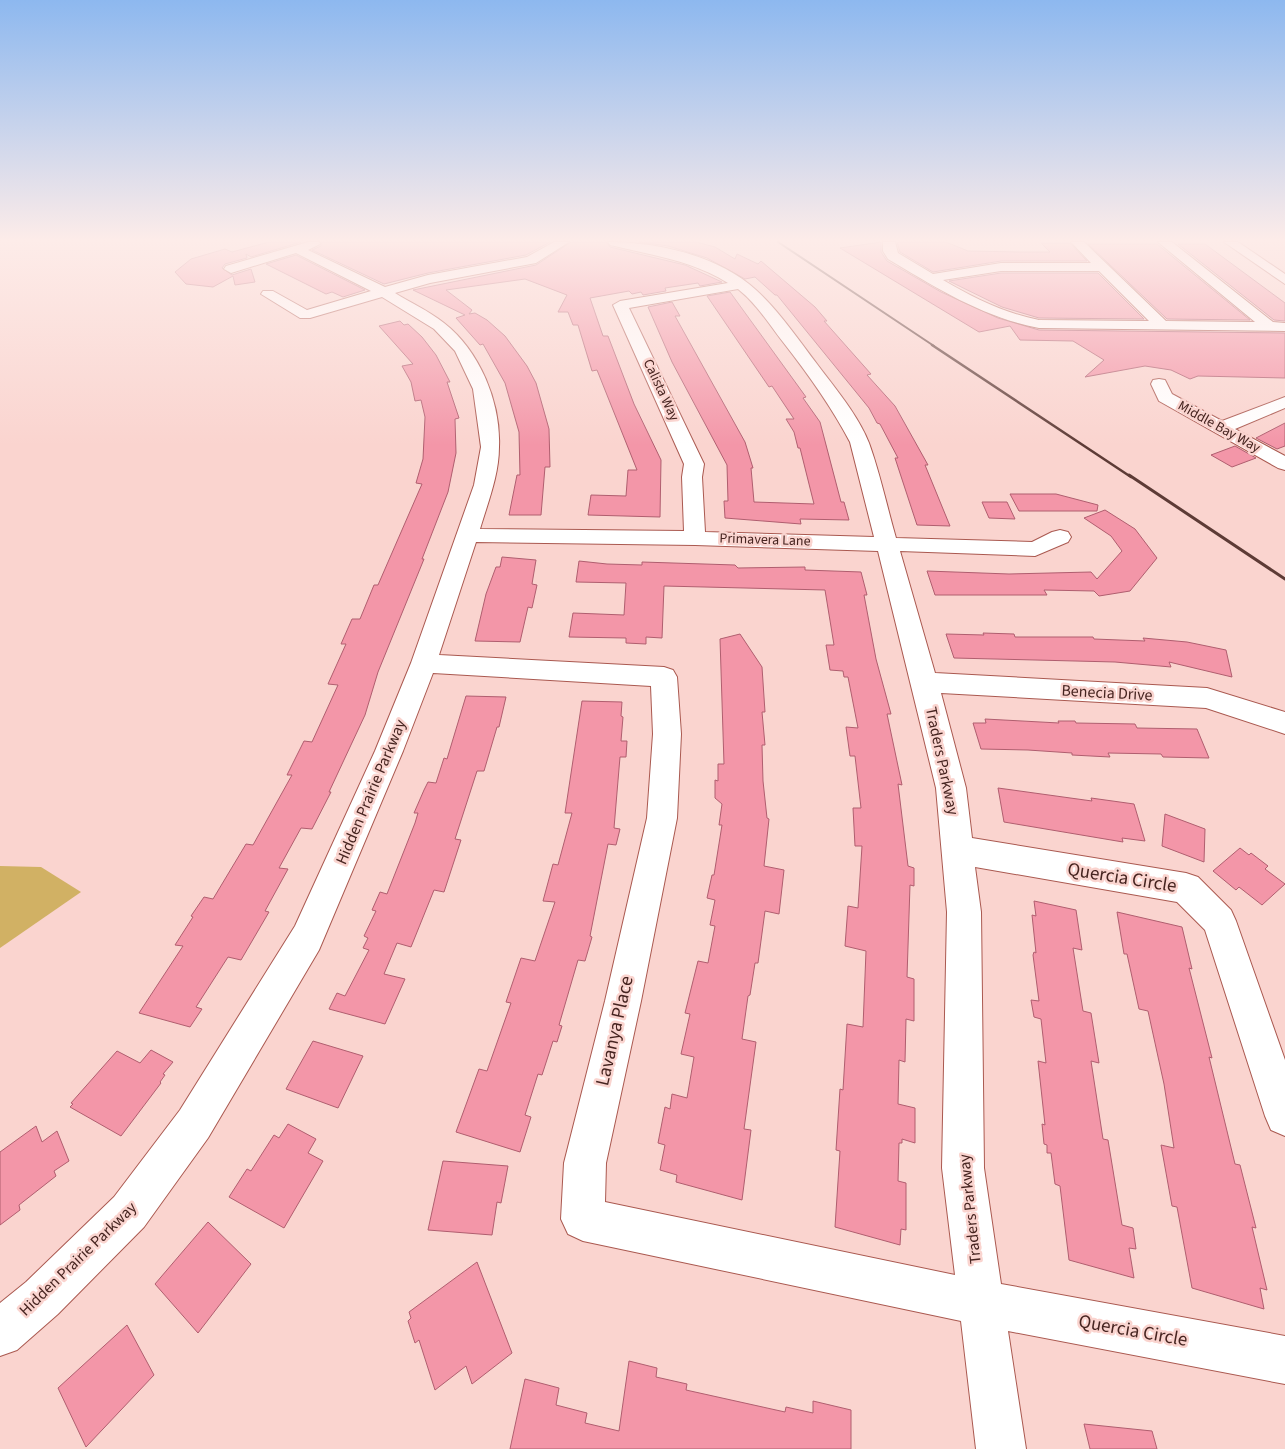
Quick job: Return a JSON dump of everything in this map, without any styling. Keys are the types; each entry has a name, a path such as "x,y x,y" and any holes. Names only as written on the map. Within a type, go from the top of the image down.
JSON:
{"street":[{"path":"296,310 305,315 323,310"},
{"name":"Hidden Prairie Parkway","path":"0,1333 42,1298 129,1212 194,1124 306,938 386,760 424,663 468,535 484,485 490,447 481,389 472,367 461,349 439,326 413,310"},
{"name":"Calista Way","path":"622,310 694,464 692,477 695,538"},
{"name":"Traders Parkway","path":"766,310 845,414 859,442 925,682 951,788 964,912 963,1168 1001,1449"},
{"path":"988,310 998,315 1039,324 1285,327"},
{"path":"1146,310 1162,325"},
{"path":"1249,310 1270,326"},
{"name":"Middle Bay Way","path":"1159,384 1165,397 1285,464"},
{"path":"1220,428 1285,402"},
{"name":"Primavera Lane","path":"468,535 695,538 1035,549 1060,537"},
{"name":"Lavanya Place","path":"424,663 664,677 667,734 662,818 623,1001 585,1163 583,1219 981,1303"},
{"name":"Benecia Drive","path":"925,682 1207,698 1285,723"},
{"name":"Quercia Circle","path":"957,850 1186,888 1219,921 1285,1116"},
{"name":"Quercia Circle","path":"981,1303 1285,1360"}],"shaded area":[{"path":"0,866 41,867 81,892 0,948"}],"building":[{"path":"454,310 472,310 469,314 475,313 487,320 505,336 527,366 536,383 549,429 550,467 545,467 541,515 509,515 517,475 520,475 519,432 505,383 483,344 480,345 456,318 465,315"},
{"path":"559,310 594,310 603,336 608,336 634,404 661,460 660,517 588,515 591,495 626,496 628,470 637,470 597,370 592,371 578,325 573,325 568,312 558,312"},
{"path":"649,310 676,310 680,316 675,316 745,442 753,468 751,468 754,502 814,504 800,448 798,448 794,432 786,419 794,419 772,386 769,387 716,310 743,310 806,397 803,398 820,422 841,502 844,502 849,520 800,519 801,524 725,518 724,501 728,501 727,465 672,362"},
{"path":"789,310 817,310 827,321 824,321 871,374 867,375 895,406 928,465 925,465 950,526 917,525 895,458 898,458 869,408"},
{"path":"942,310 980,310 998,318 1039,330 1285,333 1285,378 1198,376 1190,379 1171,370 1145,366 1085,377 1104,360 1073,341 1020,340 1010,326 979,332"},
{"path":"1011,310 1135,310 1144,319 1039,318"},
{"path":"1157,310 1237,310 1250,320 1167,319"},
{"path":"1261,310 1285,310 1285,321 1274,320"},
{"path":"400,321 404,325 408,324 422,337 436,355 450,382 447,382 459,418 455,419 456,453 448,492 422,559 424,559 378,672 365,715 329,792 331,792 312,829 301,828 279,868 288,869 265,911 269,912 241,960 228,957 196,1007 202,1009 190,1027 139,1013 183,946 175,945 193,917 191,916 204,897 213,899 246,844 253,845 292,775 287,775 304,741 312,742 338,685 328,684 346,644 341,644 352,619 360,619 374,585 378,585 422,484 416,483 423,459 425,417 421,400 415,401 411,382 402,366 413,364 379,326"},
{"path":"1285,423 1285,446 1277,449 1256,438"},
{"path":"1235,446 1256,458 1232,467 1211,455"},
{"path":"1010,494 1056,494 1098,505 1097,511 1019,511"},
{"path":"982,502 1007,502 1015,519 989,518"},
{"path":"1105,510 1135,529 1157,558 1130,591 1099,596 1094,591 1044,590 1047,595 935,595 927,571 1009,574 1091,572 1097,579 1122,551 1111,536 1084,518"},
{"path":"502,557 536,560 532,584 537,585 532,608 528,607 520,642 475,641 486,594 496,567 500,567"},
{"path":"579,561 642,565 642,562 735,565 738,568 805,567 805,570 861,572 867,595 864,595 876,659 891,714 887,714 902,785 898,784 908,866 914,868 914,886 910,885 907,977 914,979 914,1021 906,1019 905,1062 899,1060 898,1104 915,1108 915,1143 902,1139 902,1143 899,1143 898,1181 906,1183 906,1230 901,1229 900,1245 835,1227 840,1151 836,1150 840,1089 843,1090 847,1024 863,1027 866,951 845,946 848,906 858,908 862,846 855,846 853,808 861,808 855,756 850,756 846,727 858,728 848,677 844,677 843,671 830,670 826,645 834,645 825,590 664,586 662,638 646,637 646,644 626,643 626,638 569,637 573,613 624,615 626,583 576,582"},
{"path":"983,633 1014,634 1015,637 1093,637 1094,639 1145,641 1143,638 1187,642 1226,650 1232,677 1169,662 1171,667 1115,662 954,658 946,634 984,635"},
{"path":"740,634 762,667 765,712 762,712 765,745 762,745 763,781 767,818 769,819 764,866 784,870 779,914 765,911 758,963 755,963 750,995 748,996 742,1039 756,1042 744,1129 751,1130 742,1200 676,1182 677,1175 660,1170 665,1145 658,1143 665,1107 670,1109 672,1094 687,1098 694,1057 681,1054 690,1014 685,1013 698,961 708,963 715,926 710,925 715,900 707,898 712,875 714,875 722,825 719,825 722,804 715,798 715,780 718,781 718,764 724,764 720,639"},
{"path":"466,696 506,697 499,727 497,727 484,771 477,771 455,839 461,840 444,892 434,890 411,947 397,943 384,974 405,979 385,1024 329,1009 337,993 345,996 369,950 363,948 368,938 364,936 376,911 372,910 380,892 387,894 415,823 418,813 414,813 424,790 428,782 436,783 444,758 447,759"},
{"path":"582,701 622,702 621,741 627,741 626,757 620,757 614,828 620,829 616,845 608,844 590,936 592,937 585,961 578,960 559,1025 562,1026 557,1042 553,1041 542,1075 538,1074 525,1115 531,1117 520,1152 456,1132 479,1069 487,1071 511,1003 506,1002 521,958 535,961 555,902 543,901 553,864 558,865 572,813 565,813"},
{"path":"985,719 1059,723 1058,721 1075,721 1076,723 1135,724 1137,728 1197,729 1209,758 1163,757 1161,754 1108,753 1110,757 1028,750 981,749 973,723 986,723"},
{"path":"998,788 1092,801 1091,798 1134,804 1145,841 1122,838 1123,842 1004,822"},
{"path":"1165,814 1205,829 1204,862 1162,846"},
{"path":"1240,848 1249,855 1251,853 1268,866 1265,869 1285,884 1262,905 1239,887 1236,890 1213,871"},
{"path":"1034,901 1076,910 1082,950 1073,948 1083,1011 1091,1013 1099,1063 1091,1061 1103,1139 1108,1140 1122,1225 1133,1228 1136,1249 1129,1248 1134,1278 1069,1260 1060,1186 1055,1184 1051,1153 1047,1153 1047,1145 1044,1144 1042,1124 1045,1125 1038,1061 1046,1063 1041,1019 1034,1017 1031,1000 1039,1001 1033,955 1034,952 1036,953 1032,915 1036,916"},
{"path":"1117,912 1182,927 1192,969 1189,968 1212,1058 1209,1057 1235,1164 1240,1165 1256,1228 1252,1227 1267,1290 1260,1288 1264,1309 1192,1288 1177,1207 1172,1206 1161,1145 1174,1148 1164,1084 1148,1011 1139,1009 1127,954 1124,954"},
{"path":"313,1041 363,1056 338,1108 286,1089"},
{"path":"151,1050 173,1062 163,1074 165,1075 161,1083 121,1136 70,1107 73,1104 71,1103 117,1051 140,1063"},
{"path":"288,1124 316,1139 308,1153 323,1161 284,1228 229,1197 247,1169 251,1171 274,1135 279,1138"},
{"path":"36,1126 42,1142 57,1131 69,1161 54,1171 56,1176 19,1205 20,1210 0,1225 0,1152"},
{"path":"443,1161 508,1166 501,1203 497,1202 492,1235 428,1230"},
{"path":"208,1222 251,1264 198,1333 155,1284"},
{"path":"477,1262 512,1353 472,1384 466,1366 435,1390 419,1340 415,1343 408,1321 411,1318 409,1312"},
{"path":"127,1325 154,1375 86,1447 58,1388"},
{"path":"629,1361 657,1368 656,1377 687,1384 686,1390 785,1412 786,1407 813,1413 813,1401 851,1410 851,1449 510,1449 525,1379 559,1388 556,1405 587,1413 585,1423 619,1431"},
{"path":"1084,1424 1152,1431 1157,1449 1090,1449"}],"railway":[{"path":"879,310 934,346"},
{"path":"932,345 1131,477"},
{"path":"1129,475 1285,579"}]}
